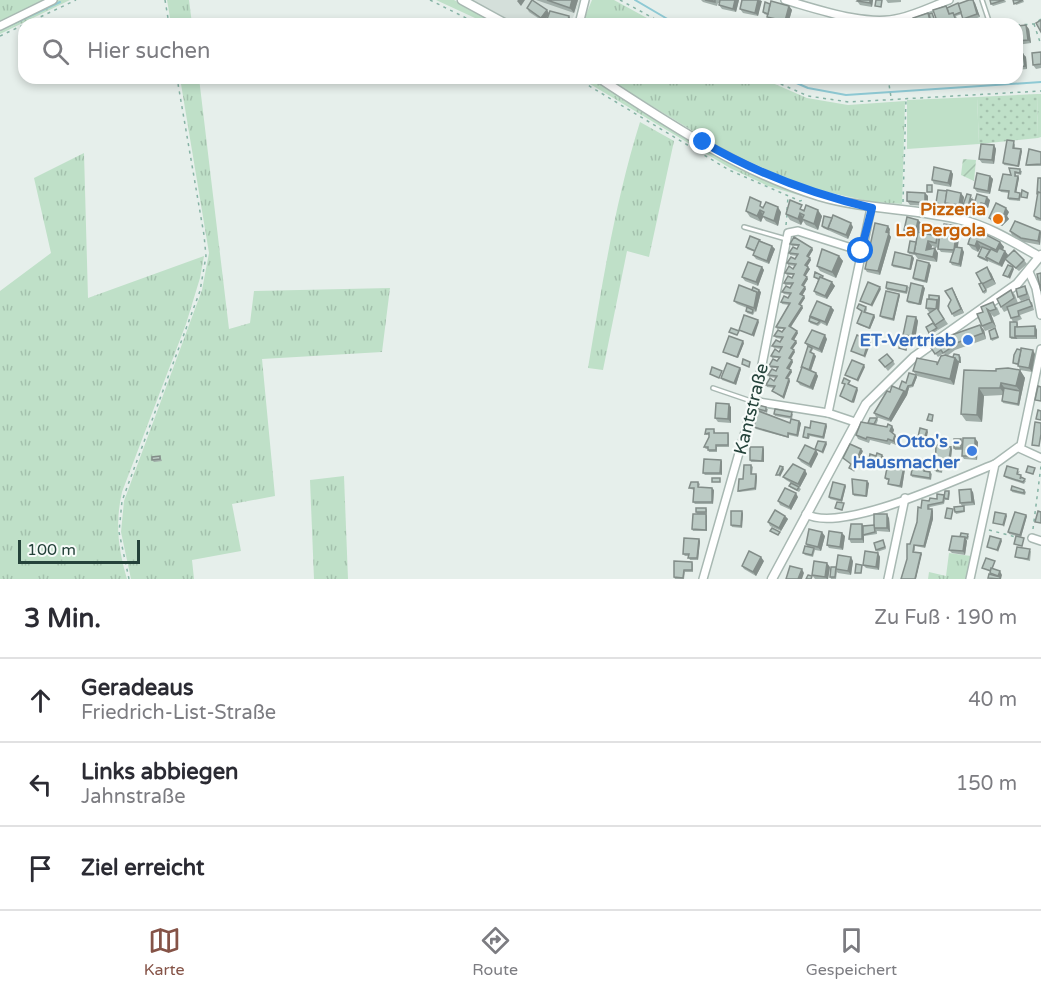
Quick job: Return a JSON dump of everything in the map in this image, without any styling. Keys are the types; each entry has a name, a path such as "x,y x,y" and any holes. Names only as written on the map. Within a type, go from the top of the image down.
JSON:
{"street":[{"path":"0,26 53,0"},
{"path":"462,0 495,18"},
{"path":"580,18 585,0"},
{"path":"784,0 833,14 868,18"},
{"path":"900,18 949,0"},
{"path":"608,84 679,129 765,174 819,196 872,208 974,224 1040,256 1029,273 1017,284 914,357 866,404 772,579"},
{"path":"828,413 872,208"},
{"path":"787,236 798,231 861,251"},
{"name":"Kantstraße","path":"703,579 757,390 787,236"},
{"path":"1029,273 1036,288 1041,315"},
{"path":"806,514 814,519 854,517 995,464 1019,448 1041,349"},
{"path":"752,401 828,413 855,422"},
{"path":"1019,448 1041,458"},
{"path":"970,579 995,464"},
{"path":"888,579 905,498"},
{"path":"1032,535 1041,541"}],"lane":[{"path":"982,0 988,18"},
{"path":"744,227 787,236"},
{"path":"713,388 752,401"}],"path":[{"path":"38,18 76,0"},
{"path":"165,0 167,18"},
{"path":"430,0 466,18"},
{"path":"620,0 653,18"},
{"path":"1023,25 1034,24 1041,19"},
{"path":"1034,24 1041,45"},
{"path":"0,36 18,27"},
{"path":"129,579 119,532 122,501 200,291 206,256 178,84"},
{"path":"781,84 808,96 849,102 1041,90"},
{"path":"888,84 891,98"},
{"path":"902,212 906,98"},
{"path":"787,236 785,226 789,196"},
{"path":"982,528 1032,535 1041,463"}],"shaded area":[{"path":"472,0 581,0 573,18 506,18"}],"green space":[{"path":"0,0 46,0 0,22"},
{"path":"58,0 70,0 33,18 21,18"},
{"path":"167,0 189,0 191,18 170,18"},
{"path":"436,0 454,0 488,18 475,18"},
{"path":"592,0 614,0 647,18 584,18"},
{"path":"18,19 18,25 0,34 0,28"},
{"path":"181,84 200,84 229,329 250,323 254,291 390,288 382,352 262,359 275,496 232,504 241,551 192,560 194,579 131,579 121,532 124,501 202,290 209,253"},
{"path":"590,84 599,84 694,144 731,164 805,197 768,186 730,168"},
{"path":"616,84 775,84 807,98 848,105 905,101 902,204 873,202 804,187 724,150"},
{"path":"1037,94 1041,94 1041,137 1038,138"},
{"path":"1037,94 1038,138 979,144 977,97"},
{"path":"977,97 979,144 907,149 907,100"},
{"path":"640,122 674,141 649,257 627,251 603,370 588,368 616,213"},
{"path":"84,153 88,298 204,256 200,278 186,324 122,492 118,536 127,579 0,579 0,291 51,253 34,178"},
{"path":"963,159 976,160 974,181 961,175"},
{"path":"344,476 348,579 314,579 310,480"},
{"path":"949,553 971,556 966,579 928,579 929,572 946,576"}],"building":[{"path":"532,0 547,10 541,18 527,8"},
{"path":"547,0 572,0 570,8"},
{"path":"720,0 735,0 733,9 719,5"},
{"path":"742,0 758,0 755,13 740,9"},
{"path":"870,0 870,3 857,1"},
{"path":"876,0 882,0 881,7 875,6"},
{"path":"973,0 977,14 963,18 958,4"},
{"path":"990,0 1004,0 991,4"},
{"path":"771,1 789,6 786,18 767,17"},
{"path":"765,2 770,4 768,14 763,12"},
{"path":"958,3 961,12 954,15 949,14 947,8"},
{"path":"946,6 949,14 953,13 955,18 936,18 933,10"},
{"path":"550,11 569,16 568,18 547,18"},
{"path":"928,13 929,18 913,18"},
{"path":"1041,20 1041,32 1036,23"},
{"path":"1023,25 1026,25 1028,40 1023,40"},
{"path":"1041,52 1041,64 1033,65 1032,53"},
{"path":"1007,140 1014,141 1013,148 1021,149 1018,166 1003,163"},
{"path":"981,144 994,145 992,160 979,159"},
{"path":"1029,149 1041,152 1041,164 1026,165"},
{"path":"934,167 951,171 948,183 932,180"},
{"path":"1009,168 1020,169 1020,173 1015,172 1015,176 1018,176 1015,192 1020,193 1019,199 1008,198 1009,191 999,190 1003,174 1011,175"},
{"path":"977,173 990,176 988,191 974,188"},
{"path":"1038,178 1041,178 1041,193 1037,193"},
{"path":"927,185 932,185 932,192 927,192"},
{"path":"938,190 947,191 945,205 936,203"},
{"path":"947,190 961,193 959,205 945,203"},
{"path":"1022,190 1028,193 1027,198 1021,197"},
{"path":"907,192 925,193 925,203 907,201"},
{"path":"1038,192 1041,193 1041,219 1034,216"},
{"path":"967,194 971,195 968,207 963,205"},
{"path":"977,194 987,197 985,204 981,203 978,213 968,210 971,199 975,201"},
{"path":"750,197 761,202 760,206 763,208 766,202 778,207 774,221 762,216 764,212 760,210 757,216 746,211"},
{"path":"790,200 802,205 800,209 804,211 806,205 818,210 814,224 802,219 804,215 800,213 798,219 786,214"},
{"path":"996,203 1006,208 1004,214 1006,215 1000,223 989,218"},
{"path":"833,215 851,223 846,235 828,228"},
{"path":"824,216 832,218 828,229 822,226"},
{"path":"907,217 918,220 916,230 904,230"},
{"path":"1015,221 1040,231 1038,241 1021,238 1010,231"},
{"path":"875,223 888,226 886,232 889,233 878,271 865,269"},
{"path":"944,224 957,226 954,250 938,249"},
{"path":"930,228 942,232 939,239 937,236 927,234"},
{"path":"975,229 1000,242 996,250 977,241 975,246 968,244 972,231"},
{"path":"918,232 937,236 936,243 928,241 926,250 935,248 933,257 914,253"},
{"path":"750,236 760,240 755,251 746,247"},
{"path":"794,237 812,248 807,256 810,258 805,265 808,267 804,275 807,277 802,285 805,287 800,294 804,296 799,304 802,306 789,326 797,331 792,339 796,341 791,348 794,350 789,358 792,360 787,368 791,370 786,378 789,379 783,397 772,391 775,386 766,385 770,378 774,381 777,376 768,375 772,369 776,371 778,367 769,366 773,359 777,361 780,357 771,356 775,349 779,352 782,347 772,346 776,340 780,342 783,337 774,336 778,330 782,332 785,328 776,327 790,303 781,302 784,296 788,298 791,293 782,292 786,286 790,288 793,283 784,283 788,276 792,278 794,274 785,273 789,266 793,269 796,264 787,263 791,257 795,259 798,254 789,253 793,247 797,249 799,245 790,244"},
{"path":"759,241 772,246 767,261 753,255"},
{"path":"910,241 916,242 914,253 917,254 908,252"},
{"path":"955,247 962,248 959,264 950,262"},
{"path":"982,247 990,250 986,257 987,260 978,256"},
{"path":"999,248 1005,251 999,264 986,257 991,249 997,252"},
{"path":"822,249 839,256 832,272 817,266"},
{"path":"1014,250 1024,260 1016,268 1005,259"},
{"path":"895,252 912,256 910,269 892,265"},
{"path":"917,260 929,263 925,281 913,278"},
{"path":"748,262 762,267 756,282 742,277"},
{"path":"1008,265 1013,267 1008,277 1003,275"},
{"path":"987,267 992,279 982,284 976,273"},
{"path":"815,272 823,276 822,278 814,277"},
{"path":"1041,273 1041,291 1037,274"},
{"path":"820,277 832,282 825,296 814,291"},
{"path":"868,282 880,287 871,305 860,301"},
{"path":"887,282 907,286 906,292 886,288"},
{"path":"911,283 923,286 919,304 907,301"},
{"path":"982,283 986,290 983,292 979,284"},
{"path":"739,285 757,292 754,308 734,301"},
{"path":"1025,286 1027,294 1018,297 1016,289"},
{"path":"952,288 961,309 952,314 948,306 951,300 945,291"},
{"path":"1011,290 1014,298 1001,307 997,299"},
{"path":"886,291 899,294 893,319 880,316"},
{"path":"929,295 939,296 938,302 929,299"},
{"path":"927,299 937,300 936,309 926,308"},
{"path":"1029,299 1032,306 1018,311 1019,316 1011,318 1007,307"},
{"path":"817,301 831,307 825,322 810,316"},
{"path":"993,302 996,309 990,311 987,309 992,322 982,326 977,314 983,312 981,307"},
{"path":"859,304 866,307 864,312 874,315 869,328 857,323 862,311 857,308"},
{"path":"747,307 753,310 752,313 746,311"},
{"path":"937,308 944,319 935,325 928,314"},
{"path":"744,315 758,320 752,335 739,330"},
{"path":"907,316 916,317 912,336 903,335"},
{"path":"810,317 820,321 817,324 809,321"},
{"path":"1010,322 1017,322 1016,338 1010,337"},
{"path":"933,323 937,328 929,333 926,327"},
{"path":"980,325 983,333 951,345 946,337"},
{"path":"1035,326 1035,336 1015,336 1015,327"},
{"path":"731,328 739,331 737,335 729,332"},
{"path":"995,328 998,337 991,339 989,331"},
{"path":"812,330 825,335 819,349 805,343"},
{"path":"857,335 869,340 864,356 851,351"},
{"path":"729,336 743,341 737,357 723,352"},
{"path":"946,338 952,347 943,353 941,350 935,354 931,348"},
{"path":"900,342 907,343 906,350 899,348"},
{"path":"808,346 812,348 810,352 814,354 809,370 801,368"},
{"path":"1021,348 1033,350 1029,368 1018,366"},
{"path":"1017,349 1021,350 1018,364 1013,363"},
{"path":"887,354 893,361 885,367 879,360"},
{"path":"954,354 959,355 960,362 953,357"},
{"path":"941,356 955,358 950,379 913,371 917,358 937,362 937,365"},
{"path":"743,359 750,362 749,367 742,364"},
{"path":"852,360 864,365 857,380 845,375"},
{"path":"727,363 740,368 734,383 721,378"},
{"path":"712,367 722,371 719,378 710,374"},
{"path":"802,367 816,373 810,387 797,381"},
{"path":"996,369 1020,370 1016,386 1001,383 1000,388 979,388 977,415 961,414 964,370 996,371"},
{"path":"909,373 916,375 912,385 908,386 905,393 899,389 902,381 906,383"},
{"path":"844,378 850,381 848,384 857,388 852,402 840,396 845,384 842,383"},
{"path":"892,386 904,391 889,419 874,413"},
{"path":"1038,386 1041,387 1041,401 1035,400"},
{"path":"1004,388 1020,391 1018,404 1002,401"},
{"path":"716,403 729,404 728,419 715,418"},
{"path":"758,405 766,407 766,411 758,409"},
{"path":"753,409 790,423 791,419 799,421 797,435 788,433 788,437 754,427 755,421 751,420"},
{"path":"775,409 792,412 791,417 774,414"},
{"path":"1038,410 1041,411 1041,420 1036,419"},
{"path":"929,414 933,415 932,421 927,420"},
{"path":"870,418 877,418 874,424 868,423"},
{"path":"811,421 826,424 823,437 808,434 808,438 803,437 805,427 810,428"},
{"path":"861,422 892,426 890,431 895,435 893,441 867,437 866,439 856,435"},
{"path":"1035,422 1041,423 1039,446 1032,445"},
{"path":"920,428 927,430 924,439 918,437"},
{"path":"706,429 714,429 714,433 728,433 728,445 716,445 716,450 708,450 708,447 704,447 709,437 709,433 705,434"},
{"path":"963,438 975,438 975,456 962,456"},
{"path":"954,439 961,439 961,448 954,448"},
{"path":"818,441 826,442 822,452 815,449"},
{"path":"850,444 861,449 853,470 849,468 851,464 843,458"},
{"path":"805,445 816,450 809,464 798,458"},
{"path":"936,445 951,447 948,465 942,464 941,471 935,470"},
{"path":"750,447 763,447 762,461 750,460"},
{"path":"877,453 882,455 879,467 874,465 875,461 869,459 870,454 876,456"},
{"path":"160,456 160,459 152,460 152,457"},
{"path":"914,458 925,460 924,471 930,472 930,478 911,475"},
{"path":"704,459 721,460 720,473 703,473"},
{"path":"793,464 805,470 798,484 783,477"},
{"path":"744,465 751,465 751,474 756,474 755,488 738,491 739,479 743,479"},
{"path":"892,465 904,467 900,486 888,484 889,479 885,478 887,468 891,469"},
{"path":"780,466 783,467 779,475 776,475"},
{"path":"1007,466 1018,469 1017,474 1021,475 1020,479 1021,477 1025,479 1023,482 1004,476"},
{"path":"1028,466 1035,468 1033,474 1026,472"},
{"path":"712,478 720,478 720,482 712,482"},
{"path":"852,479 867,481 866,496 853,494"},
{"path":"691,482 698,482 698,487 712,488 712,502 693,502 694,488 689,488"},
{"path":"833,482 845,485 841,500 829,497"},
{"path":"791,483 799,487 797,490 789,486"},
{"path":"1012,486 1024,490 1024,493 1011,490"},
{"path":"785,488 796,493 789,507 778,501"},
{"path":"971,489 972,502 960,503 959,490"},
{"path":"945,491 949,491 948,499 944,498"},
{"path":"937,494 944,495 943,502 928,505 928,509 932,509 924,546 914,545 913,552 921,553 915,579 901,579 907,559 907,544 910,544 917,522 918,507 921,508 922,500 937,499"},
{"path":"837,502 844,503 842,510 835,508"},
{"path":"964,506 964,511 955,512 954,507"},
{"path":"696,508 706,508 706,512 696,512"},
{"path":"947,508 953,509 951,519 945,518"},
{"path":"775,510 785,516 779,528 768,522"},
{"path":"731,511 742,511 741,526 731,525"},
{"path":"1038,511 1041,512 1041,523 1035,522"},
{"path":"995,512 1006,514 1003,525 993,523"},
{"path":"1015,512 1026,515 1020,535 1008,532"},
{"path":"693,514 706,514 706,530 692,529"},
{"path":"874,514 887,514 887,528 874,528"},
{"path":"851,524 862,524 862,539 849,539"},
{"path":"874,525 875,532 863,535 863,526"},
{"path":"772,528 780,532 778,535 770,531"},
{"path":"809,529 822,532 818,547 806,544"},
{"path":"829,531 842,533 840,547 827,545"},
{"path":"961,533 968,534 967,538 960,537"},
{"path":"952,536 965,537 963,551 949,550"},
{"path":"990,536 1001,539 997,550 987,547"},
{"path":"1016,536 1024,538 1022,546 1014,544"},
{"path":"684,538 699,539 697,558 688,558 689,554 683,554"},
{"path":"883,540 885,547 876,550 874,543"},
{"path":"805,546 814,548 812,555 803,553"},
{"path":"1017,547 1030,549 1028,559 1015,557"},
{"path":"749,551 761,557 753,572 742,566"},
{"path":"865,551 878,553 876,567 863,565"},
{"path":"838,555 851,557 848,571 836,569"},
{"path":"986,558 995,561 991,571 982,568"},
{"path":"674,561 692,562 692,570 684,570 683,578 674,577"},
{"path":"814,561 827,563 825,577 812,575"},
{"path":"856,564 862,565 861,573 855,573"},
{"path":"790,566 802,569 798,579 786,579"},
{"path":"831,567 836,567 835,577 830,577"},
{"path":"991,568 1000,571 998,576 990,573"},
{"path":"989,574 1000,577 1000,579 988,578"}],"waterway":[{"path":"635,0 666,18"},
{"path":"26,18 60,2"},
{"path":"0,30 18,22"},
{"path":"1023,83 1041,82"},
{"path":"799,84 808,88 846,95 1011,84"}],"place":[{"name":"Pizzeria La Pergola","path":"998,219"},
{"name":"ET-Vertrieb","path":"968,340"},
{"name":"Otto's - Hausmacher","path":"972,451"}],"route":[{"path":"703,142 765,174 819,196 872,208 861,251"}]}
